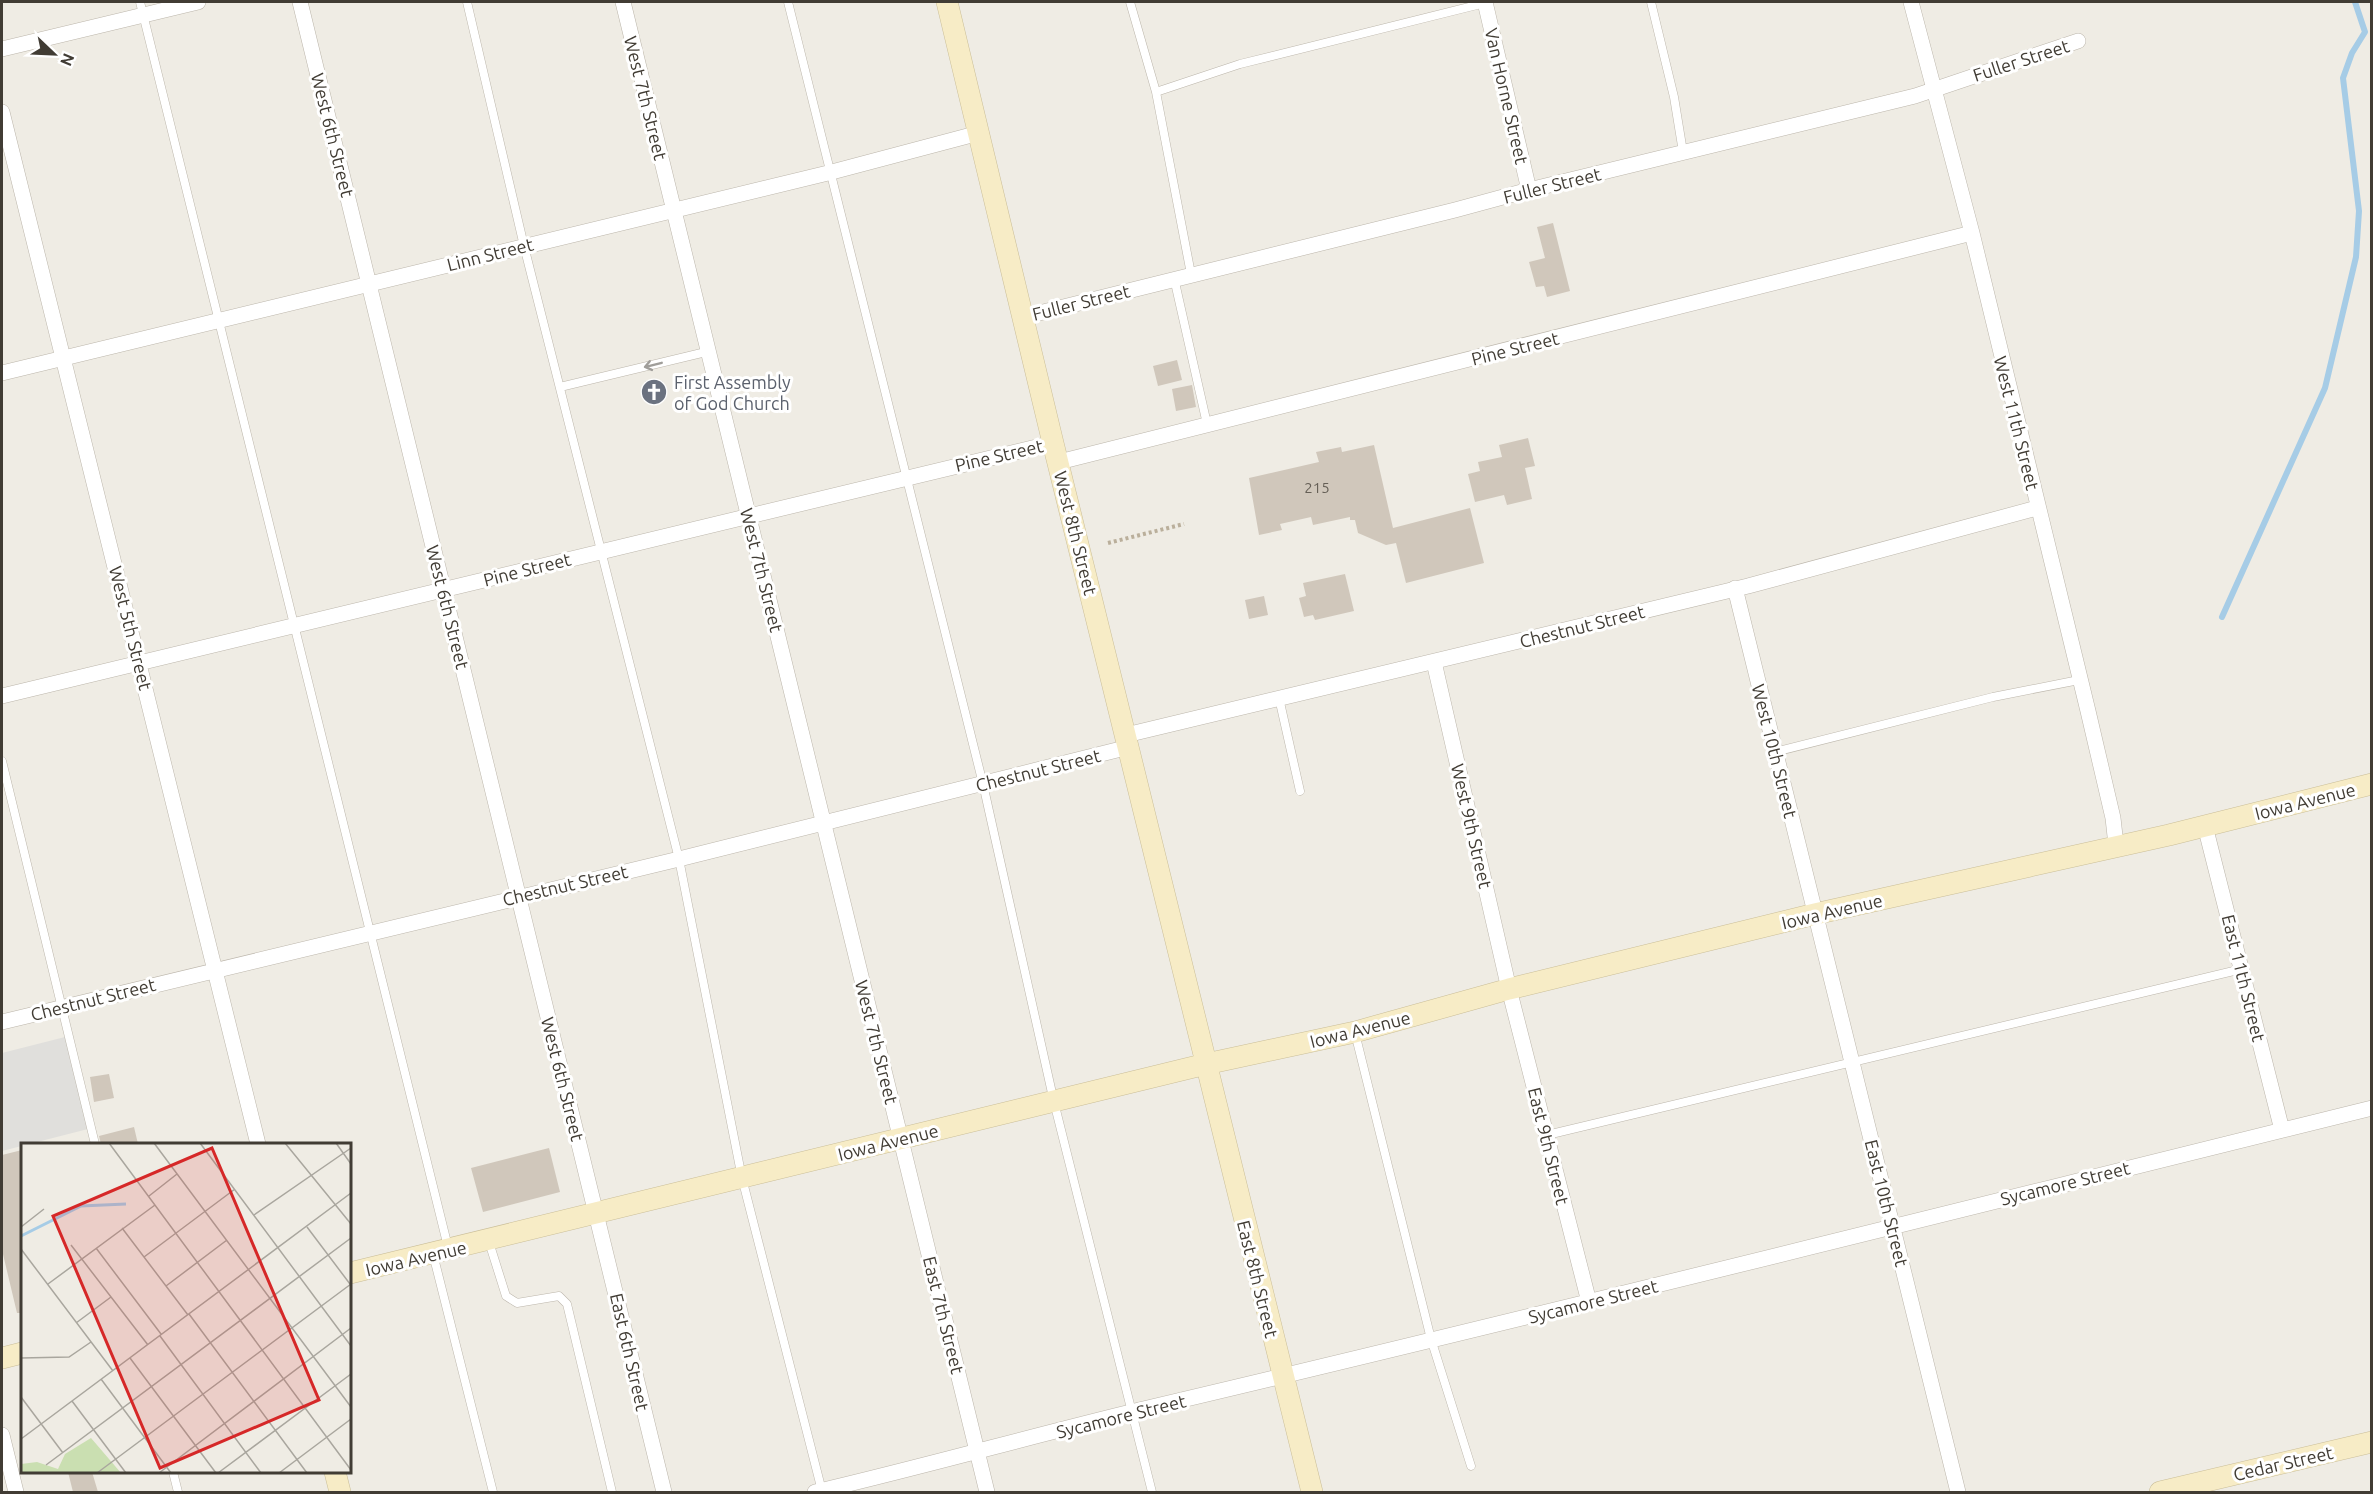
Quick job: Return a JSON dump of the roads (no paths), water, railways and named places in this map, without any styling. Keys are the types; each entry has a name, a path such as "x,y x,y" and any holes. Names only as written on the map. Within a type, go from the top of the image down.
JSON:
{"street":[{"path":"2,50 142,8 198,2"},
{"name":"West 6th Street","path":"300,2 520,896 595,1212"},
{"name":"West 7th Street","path":"623,2 901,1138"},
{"name":"West 8th Street","path":"947,2 1206,1064"},
{"name":"Van Horne Street","path":"1485,2 1529,190"},
{"name":"West 11th Street","path":"1911,2 1972,233 2113,818 2116,845"},
{"name":"Fuller Street","path":"1023,317 1529,190 1845,114 1935,89 2078,41"},
{"name":"West 5th Street","path":"2,112 258,1143"},
{"name":"Linn Street","path":"2,373 828,173 978,134"},
{"name":"Pine Street","path":"2,696 295,627 907,477 1208,424 1972,233"},
{"name":"Chestnut Street","path":"2,1022 983,784 1279,698 1885,551 2037,508"},
{"name":"West 10th Street","path":"1735,588 1815,914"},
{"name":"West 9th Street","path":"1434,662 1509,989"},
{"name":"Iowa Avenue","path":"351,1273 1206,1064 1355,1032 1509,989 1815,914 2205,826 2372,784"},
{"name":"East 11th Street","path":"2205,826 2282,1130"},
{"name":"East 10th Street","path":"1815,914 1958,1492"},
{"name":"East 9th Street","path":"1509,989 1589,1302"},
{"name":"East 8th Street","path":"1206,1064 1312,1492"},
{"name":"Sycamore Street","path":"820,1492 1132,1412 1282,1378 1431,1339 2372,1108"},
{"name":"East 7th Street","path":"901,1138 987,1492"},
{"name":"East 6th Street","path":"595,1212 664,1492"},
{"path":"2,1358 21,1353"},
{"path":"2,1435 16,1492"},
{"name":"Cedar Street","path":"2160,1492 2372,1442"},
{"path":"335,1473 340,1492"}],"lane":[{"path":"467,2 524,246 679,859 742,1178 820,1492"},
{"path":"788,2 828,173 907,477 983,784 1054,1102 1152,1492"},
{"path":"1130,2 1156,92 1191,274"},
{"path":"1156,92 1240,64 1485,2"},
{"path":"1651,2 1674,97 1683,153"},
{"path":"142,8 220,321 243,425 371,933 492,1492"},
{"path":"1174,279 1208,424"},
{"path":"560,387 710,351"},
{"path":"1775,752 1993,697 2079,680"},
{"path":"1279,698 1300,791"},
{"path":"2,761 95,1143"},
{"path":"1546,1135 2242,969"},
{"path":"1355,1032 1431,1339 1471,1466"},
{"path":"489,1240 506,1296 517,1303 559,1296 567,1304 612,1492"},
{"path":"173,1473 178,1492"}],"waterway":[{"path":"2222,617 2325,388 2356,257 2359,211 2343,78 2352,53 2365,32 2355,2"}],"place":[{"name":"First Assembly of God Church","path":"654,392"}]}
